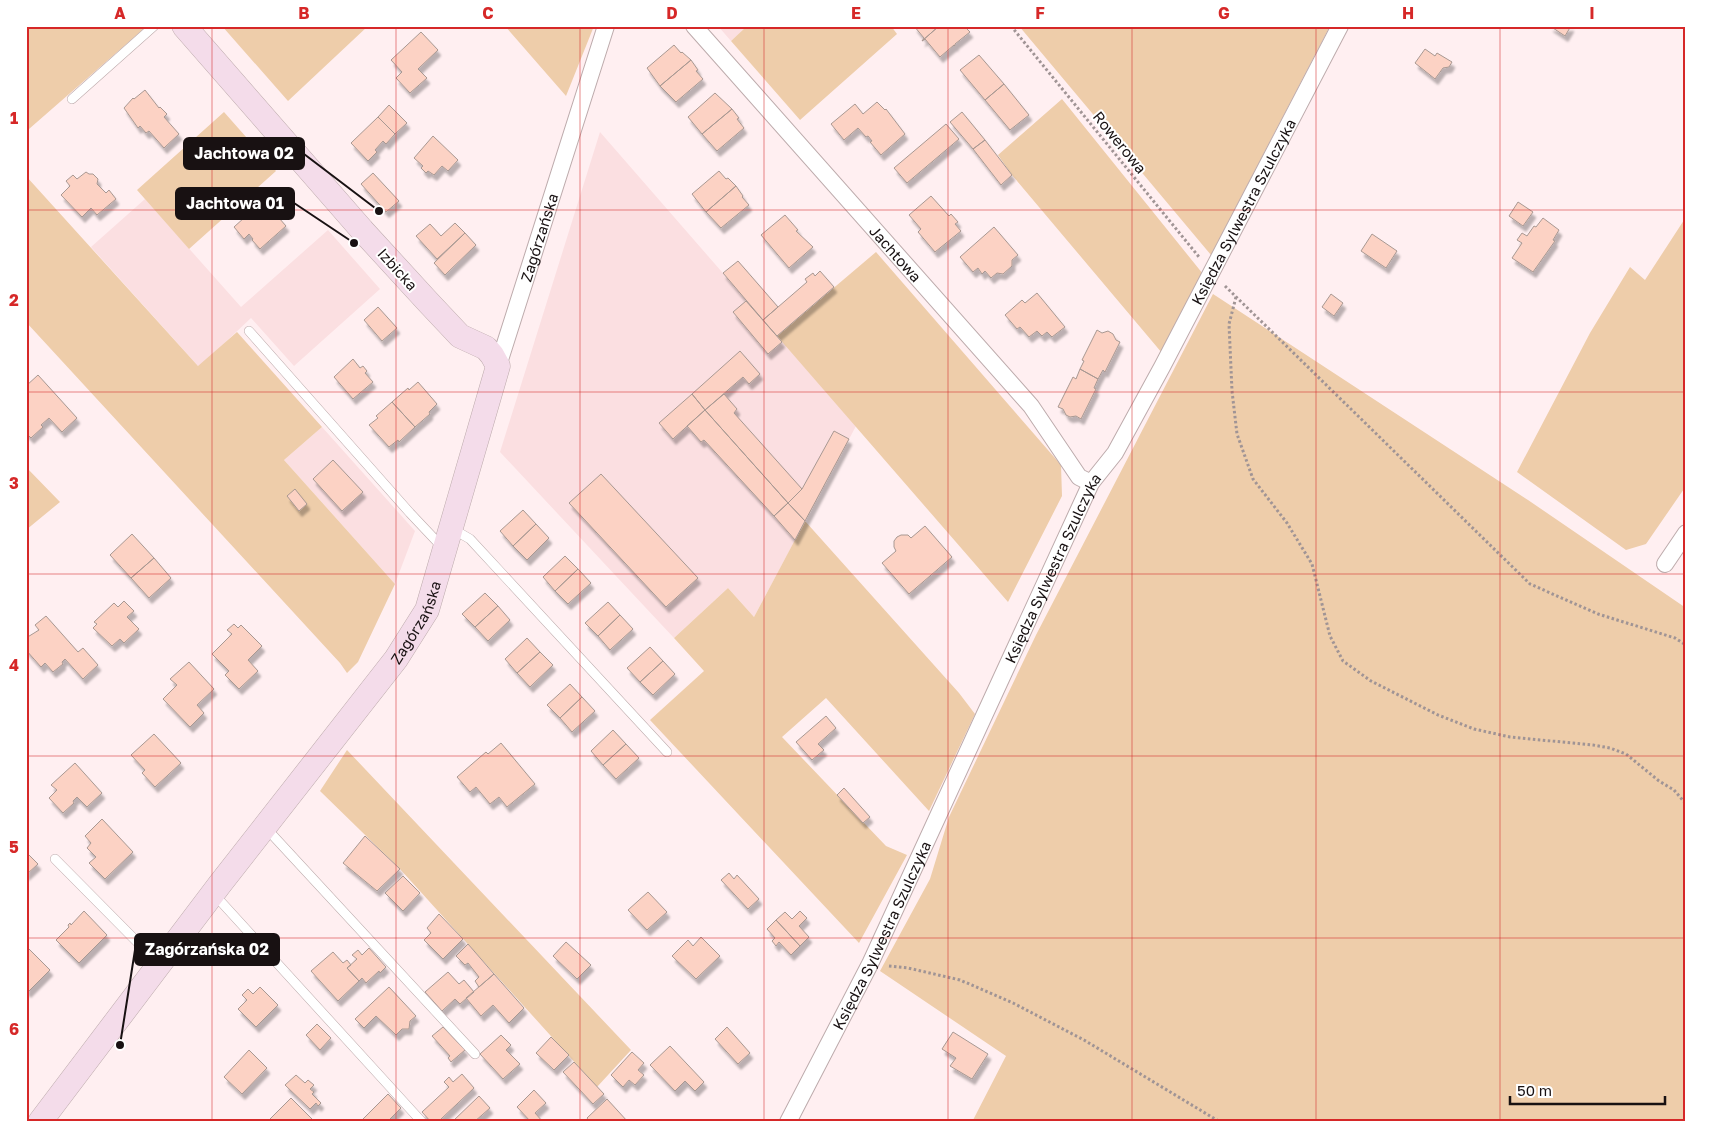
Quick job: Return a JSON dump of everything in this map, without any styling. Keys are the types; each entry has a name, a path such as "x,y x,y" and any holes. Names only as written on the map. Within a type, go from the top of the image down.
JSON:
{"street":[{"name":"Izbicka","path":"184,26 362,230 428,302 460,336 486,348 498,366"},
{"name":"Zagórzańska","path":"40,1122 213,893 396,659 427,610 498,366 606,26"},
{"name":"Jachtowa","path":"694,26 1031,406 1079,477 1091,483"},
{"name":"Księdza Sylwestra Szulczyka","path":"788,1122 870,964 1091,483 1115,453 1340,26"},
{"path":"1666,564 1686,533"}],"lane":[{"path":"72,99 154,26"},
{"path":"249,331 410,514 448,539 470,539 667,752"},
{"path":"265,827 475,1054"},
{"path":"55,859 160,965"},
{"path":"213,893 422,1122"}],"path":[{"name":"Rowerowa","path":"1011,26 1212,272 1530,584 1598,614 1675,638 1686,645"},
{"path":"1236,296 1229,324 1232,391 1237,434 1253,479 1287,523 1312,564 1330,636 1343,661 1371,681 1438,715 1474,729 1510,737 1593,745 1610,748 1626,754 1659,781 1674,790 1686,804"},
{"path":"870,964 908,968 960,980 1013,1003 1084,1040 1220,1122"}],"shaded area":[{"path":"26,26 147,26 26,130"},
{"path":"222,26 368,26 288,101"},
{"path":"505,26 594,26 566,96"},
{"path":"718,26 747,26 731,41"},
{"path":"747,26 891,26 897,34 800,120 731,41"},
{"path":"1019,26 1330,26 1211,255"},
{"path":"1062,99 1203,274 1162,353 1012,175 998,155"},
{"path":"224,112 276,171 189,249 137,190"},
{"path":"600,132 856,426 754,617 728,588 674,638 500,452"},
{"path":"26,176 198,366 237,332 322,427 284,460 395,584 358,662 347,673 340,663 26,322"},
{"path":"145,199 241,307 328,230 380,289 294,366 251,318 199,367 91,247"},
{"path":"1686,217 1686,486 1646,544 1626,550 1517,472 1590,333 1630,267 1645,280"},
{"path":"876,252 1061,465 1062,496 1008,602 777,336"},
{"path":"1213,294 1528,500 1686,608 1686,1122 972,1122 1006,1056 880,971 930,879 949,817 1036,635"},
{"path":"322,427 415,531 395,584 284,460"},
{"path":"26,467 60,502 26,530"},
{"path":"805,521 959,693 975,714 929,811 826,698 782,737 886,846 907,855 859,943 650,720 704,671 674,638 728,588 754,617"},
{"path":"347,750 631,1050 597,1087 400,869 320,791"}],"building":[{"path":"914,26 939,26 922,41 924,38"},
{"path":"939,26 964,26 970,32 940,57 925,39 922,41"},
{"path":"1550,26 1571,26 1565,36"},
{"path":"421,32 438,50 418,69 427,78 410,93 396,78 402,72 391,60"},
{"path":"674,45 691,60 660,86 647,68"},
{"path":"1425,49 1435,56 1437,53 1452,62 1449,67 1443,68 1435,79 1415,63"},
{"path":"979,55 1004,84 985,100 960,70"},
{"path":"691,60 698,70 696,71 703,79 676,102 660,86"},
{"path":"1004,84 1029,115 1010,130 985,100"},
{"path":"145,90 159,108 167,114 164,117 179,134 164,148 149,131 146,133 140,126 138,128 124,108 133,98"},
{"path":"715,93 732,109 702,134 688,117"},
{"path":"877,102 886,109 905,134 881,155 870,142 872,141 868,136 866,137 858,128 844,140 831,124 855,104 863,114"},
{"path":"389,105 407,123 395,134 378,117"},
{"path":"732,109 744,128 717,151 702,134"},
{"path":"962,112 985,140 973,149 950,122"},
{"path":"378,117 395,134 386,144 383,141 375,150 377,152 368,161 351,143"},
{"path":"946,124 959,139 907,183 894,168"},
{"path":"433,136 458,160 448,171 442,166 434,175 428,171 426,173 421,168 423,166 414,158"},
{"path":"985,140 1012,175 1001,185 973,149"},
{"path":"719,171 736,186 706,212 692,194"},
{"path":"86,172 93,174 98,179 97,184 106,193 109,190 116,199 97,215 91,208 82,217 61,195 70,186 66,181 73,175 77,179"},
{"path":"373,173 399,201 386,212 361,184"},
{"path":"736,186 749,205 721,228 706,212"},
{"path":"931,196 949,216 951,214 958,222 955,224 961,231 935,252 918,232 921,229 909,215"},
{"path":"266,198 274,208 272,210 286,226 260,249 249,234 244,239 234,227"},
{"path":"1518,202 1533,212 1523,226 1509,216"},
{"path":"785,215 798,230 796,231 813,247 789,268 761,235"},
{"path":"1543,218 1559,230 1553,240 1555,241 1533,272 1512,258 1522,243 1517,240 1522,233 1527,236"},
{"path":"455,223 465,233 437,259 416,236 430,224 441,236"},
{"path":"994,227 1018,255 1012,260 1012,266 1003,274 997,273 991,278 985,271 982,274 978,268 973,272 960,257"},
{"path":"465,233 476,245 445,275 434,263"},
{"path":"1372,234 1397,251 1386,268 1361,251"},
{"path":"738,261 778,307 763,320 723,273"},
{"path":"820,271 834,287 777,336 763,320 807,282 805,279 813,273 815,276"},
{"path":"1037,293 1065,327 1052,337 1047,332 1042,336 1037,331 1029,337 1020,327 1017,329 1005,315 1022,300 1025,303"},
{"path":"1331,294 1343,303 1334,316 1322,307"},
{"path":"746,301 782,342 768,354 733,312"},
{"path":"378,307 397,328 382,341 364,320"},
{"path":"1097,330 1102,333 1108,331 1120,342 1105,372 1103,370 1098,379 1080,369 1084,361 1082,360"},
{"path":"740,351 760,374 749,384 743,377 705,410 692,394"},
{"path":"353,359 360,368 363,366 367,371 365,373 373,382 353,399 334,377"},
{"path":"1080,369 1098,379 1094,388 1096,389 1081,419 1076,416 1070,417 1066,415 1063,409 1058,407 1073,377 1076,379"},
{"path":"38,375 77,418 62,432 49,418 41,425 43,427 31,438 26,433 26,386"},
{"path":"418,382 437,404 429,412 430,414 415,427 392,402"},
{"path":"692,394 705,410 673,439 659,423"},
{"path":"724,394 737,409 734,413 802,489 788,503 705,410"},
{"path":"392,402 415,427 399,442 398,440 389,447 369,425"},
{"path":"705,410 788,503 774,516 704,440 701,442 687,426"},
{"path":"834,431 849,439 805,521 788,503 802,489"},
{"path":"333,460 363,492 342,511 313,479"},
{"path":"601,474 698,578 666,607 569,503"},
{"path":"295,489 307,504 299,511 287,496"},
{"path":"788,503 805,521 795,540 774,516"},
{"path":"523,510 536,524 513,546 500,531"},
{"path":"536,524 549,538 527,560 513,546"},
{"path":"925,526 952,557 909,594 882,563 896,551 894,541 897,537 908,535 911,538"},
{"path":"132,534 154,558 131,578 110,555"},
{"path":"565,556 578,569 555,591 543,577"},
{"path":"154,558 171,578 149,598 131,578"},
{"path":"578,569 591,583 568,604 555,591"},
{"path":"485,593 498,606 475,627 462,614"},
{"path":"124,601 134,611 127,617 139,629 124,643 120,639 112,646 93,628 97,624 94,622 114,603 118,607"},
{"path":"608,602 620,615 598,636 585,623"},
{"path":"498,606 510,620 488,641 475,627"},
{"path":"620,615 633,629 610,650 598,636"},
{"path":"46,616 78,652 83,648 98,665 83,679 65,659 62,662 63,664 53,672 45,663 41,667 26,650 26,638 39,630 35,625"},
{"path":"234,624 238,628 241,625 262,646 248,660 258,671 239,689 225,675 229,671 212,654 232,634 227,630"},
{"path":"527,638 540,652 517,673 505,659"},
{"path":"650,647 663,661 640,682 627,668"},
{"path":"540,652 553,665 530,687 517,673"},
{"path":"663,661 675,674 653,695 640,682"},
{"path":"189,662 214,689 197,705 204,713 190,727 163,699 177,685 170,679"},
{"path":"570,684 582,697 560,718 547,705"},
{"path":"582,697 595,711 572,732 560,718"},
{"path":"826,716 836,728 818,744 824,750 812,760 796,742"},
{"path":"613,730 626,744 603,765 591,751"},
{"path":"154,734 181,763 155,787 142,773 145,770 131,755"},
{"path":"501,743 535,784 507,807 499,797 490,804 476,787 470,792 457,777 486,752 488,754"},
{"path":"626,744 639,758 616,779 603,765"},
{"path":"75,763 102,793 87,807 77,797 73,801 74,803 63,813 49,798 57,790 51,785"},
{"path":"844,788 870,817 863,823 837,795"},
{"path":"102,819 133,852 105,879 89,863 96,857 87,848 91,843 85,836"},
{"path":"365,836 400,869 377,891 343,863"},
{"path":"26,852 38,864 26,875"},
{"path":"729,873 734,879 737,875 759,899 748,909 721,880"},
{"path":"403,876 420,893 403,911 385,893"},
{"path":"648,892 667,912 647,930 628,910"},
{"path":"84,911 107,935 79,963 56,940 69,927 68,925 70,923 71,925"},
{"path":"800,911 807,918 799,926 809,937 800,946 776,920 785,912 792,919"},
{"path":"439,914 463,939 443,959 424,940 431,933 427,928"},
{"path":"776,920 800,946 791,955 779,942 776,946 772,941 775,938 767,929"},
{"path":"701,937 720,956 696,979 672,956 688,940 693,946"},
{"path":"566,942 591,965 577,979 553,956"},
{"path":"468,944 494,974 479,987 475,981 479,977 468,963 465,965 456,956"},
{"path":"26,946 50,970 28,992 26,990"},
{"path":"369,948 386,967 366,983 362,978 359,981 347,968 357,959 352,955 358,950 362,955"},
{"path":"333,952 343,963 347,960 351,965 347,968 359,981 338,1001 311,971"},
{"path":"448,972 459,984 464,980 474,992 460,1004 455,999 442,1011 425,992"},
{"path":"494,974 524,1008 509,1023 493,1005 481,1016 466,998"},
{"path":"260,987 278,1005 256,1027 238,1009 247,1000 242,995 248,989 253,994"},
{"path":"389,987 416,1016 410,1021 409,1029 402,1029 396,1035 376,1016 364,1028 355,1019"},
{"path":"317,1024 331,1038 320,1050 306,1035"},
{"path":"443,1027 465,1050 451,1062 448,1058 450,1056 432,1036"},
{"path":"727,1027 750,1053 738,1064 715,1039"},
{"path":"953,1032 988,1054 972,1079 950,1066 956,1058 942,1049"},
{"path":"501,1035 511,1045 506,1050 520,1064 503,1079 480,1054"},
{"path":"551,1037 569,1055 554,1070 536,1053"},
{"path":"670,1046 704,1082 695,1091 685,1081 675,1091 650,1065"},
{"path":"249,1050 267,1068 242,1094 224,1077"},
{"path":"632,1052 644,1063 638,1070 644,1075 635,1085 629,1080 623,1087 611,1075"},
{"path":"574,1062 604,1094 593,1104 563,1072"},
{"path":"462,1074 474,1088 441,1119 443,1122 431,1122 422,1112 449,1087 444,1082 449,1077 453,1082"},
{"path":"296,1075 305,1083 308,1080 314,1085 310,1089 314,1092 312,1094 321,1103 318,1106 316,1103 310,1109 285,1085"},
{"path":"534,1090 546,1103 535,1113 543,1122 531,1122 517,1107"},
{"path":"388,1094 401,1108 387,1122 360,1122"},
{"path":"479,1096 490,1108 474,1122 452,1122"},
{"path":"291,1098 315,1122 267,1122"},
{"path":"607,1099 628,1122 590,1122 587,1118"}],"place":[{"name":"Jachtowa 02","path":"379,211"},
{"name":"Jachtowa 01","path":"354,243"},
{"name":"Zagórzańska 02","path":"120,1045"}]}
